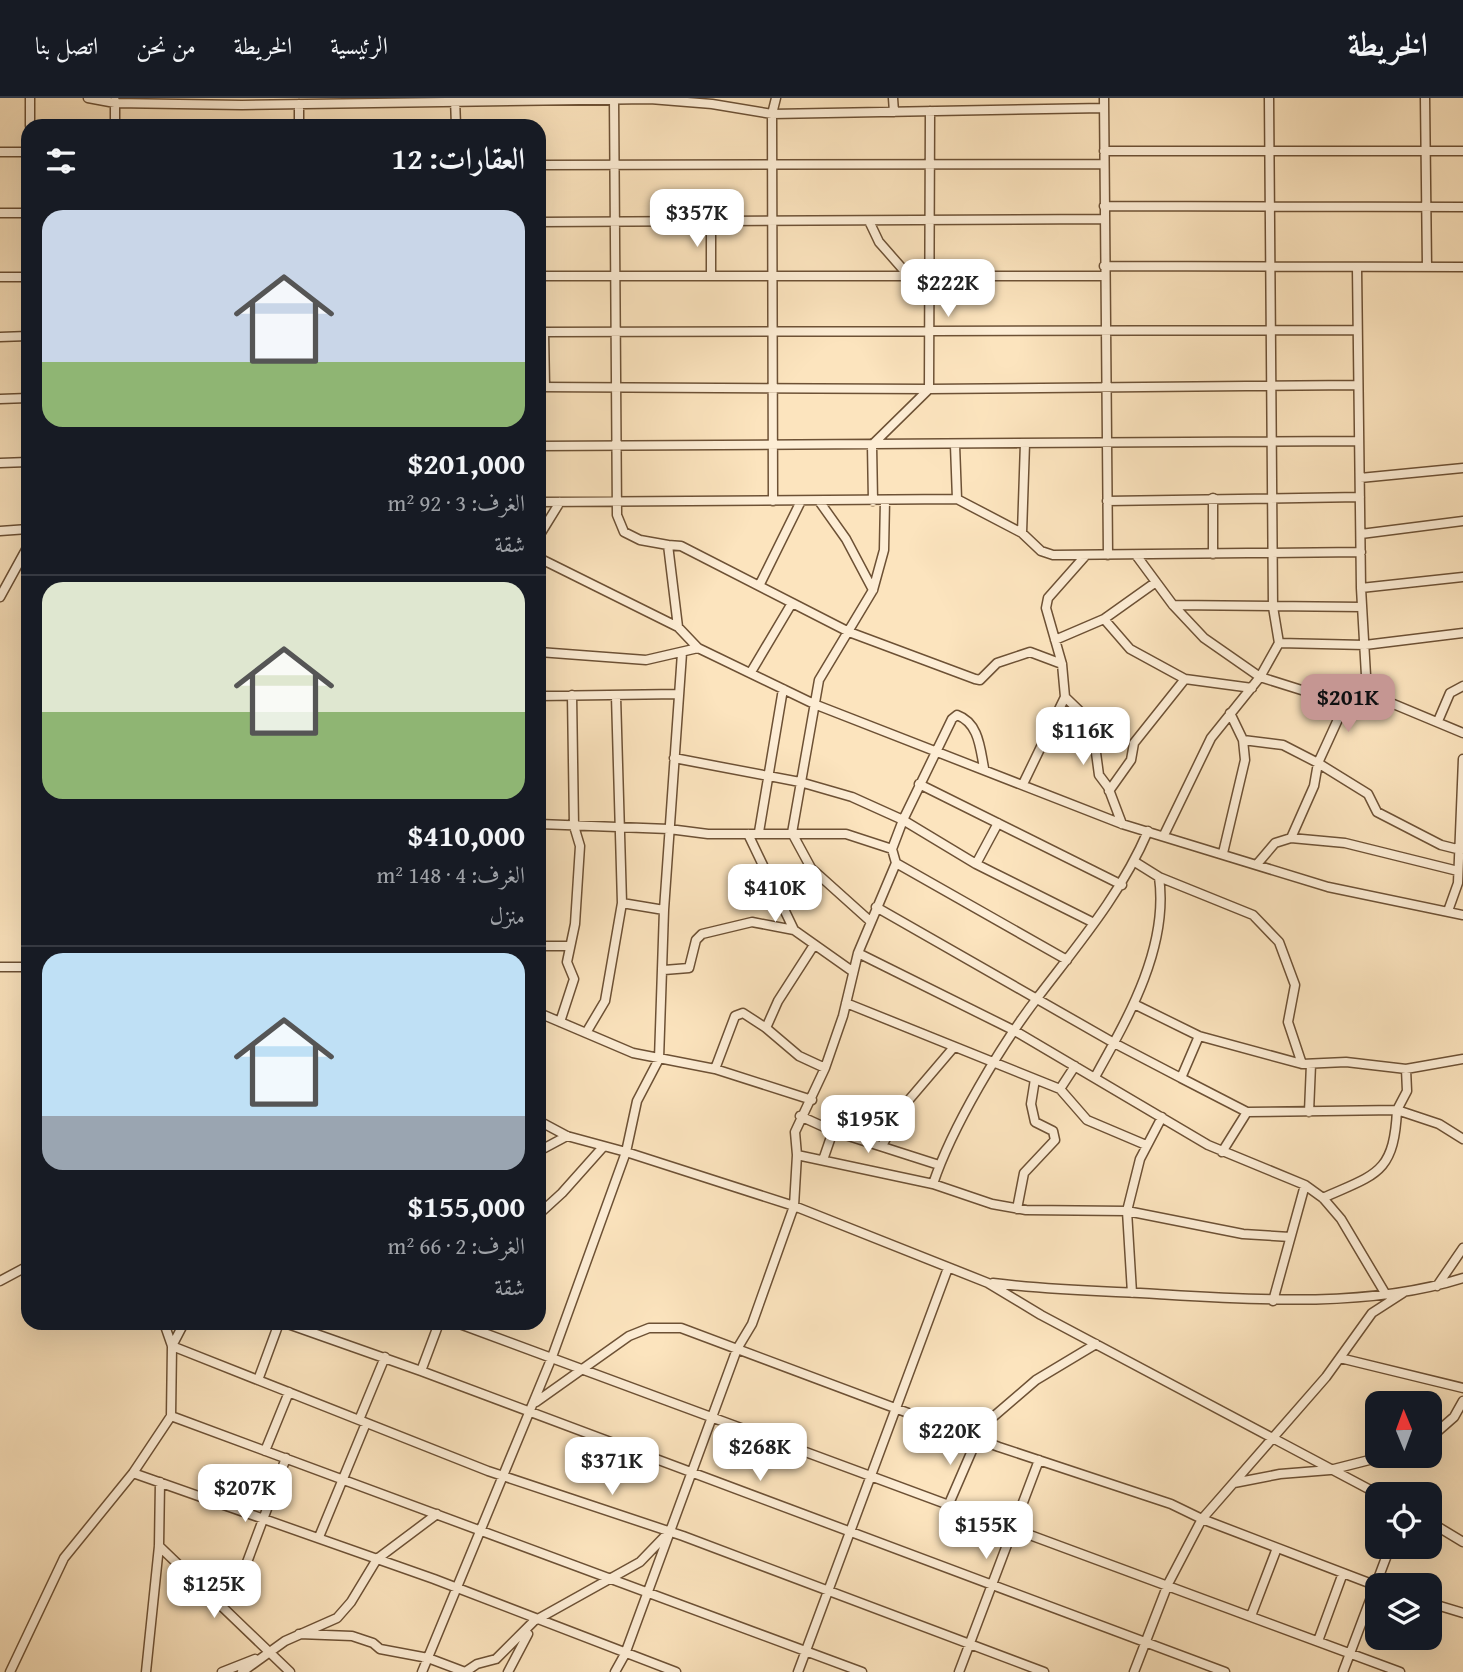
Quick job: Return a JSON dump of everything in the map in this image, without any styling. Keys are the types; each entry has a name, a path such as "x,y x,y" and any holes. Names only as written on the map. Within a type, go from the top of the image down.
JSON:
{"street":[{"path":"30,98 30,119"},
{"path":"88,98 115,101 282,101 299,104 455,100 679,100 772,114 1104,108"},
{"path":"773,501 772,114 776,98"},
{"path":"893,98 894,112"},
{"path":"997,98 997,110"},
{"path":"1104,98 1108,555"},
{"path":"1164,835 1212,738 1260,677 1279,643 1273,607 1269,98"},
{"path":"1425,98 1428,152 1427,267"},
{"path":"455,100 456,119"},
{"path":"614,100 616,503 624,532 640,540 681,546 849,632 975,679 980,680 997,663 1030,652 1062,664"},
{"path":"115,101 116,119"},
{"path":"299,104 299,119"},
{"path":"873,501 872,445 929,389 930,111"},
{"path":"1104,151 1463,152"},
{"path":"0,152 21,152"},
{"path":"546,165 1104,164"},
{"path":"1104,206 1463,207"},
{"path":"0,213 21,213"},
{"path":"546,222 1104,219"},
{"path":"869,221 879,242 908,275"},
{"path":"711,222 712,276"},
{"path":"1104,266 1463,267"},
{"path":"1357,268 1361,588 1367,693"},
{"path":"0,276 21,277"},
{"path":"546,276 1104,276"},
{"path":"546,332 1357,330"},
{"path":"0,337 21,336"},
{"path":"546,387 929,389 1358,385"},
{"path":"0,399 21,398"},
{"path":"546,446 1358,441"},
{"path":"1022,533 1025,443"},
{"path":"955,444 957,499"},
{"path":"0,463 21,462"},
{"path":"1360,478 1463,468"},
{"path":"1107,500 1360,497"},
{"path":"1213,498 1213,554"},
{"path":"546,502 957,499 1022,533 1041,551 1052,555 1361,552"},
{"path":"870,921 811,867 792,833 820,680 873,590 884,550 885,500"},
{"path":"759,586 801,501"},
{"path":"819,501 846,539 873,590"},
{"path":"546,523 560,502"},
{"path":"1361,534 1463,521"},
{"path":"0,531 21,530"},
{"path":"668,545 678,627"},
{"path":"1023,784 1065,697 1062,664 1046,608 1048,598 1086,555"},
{"path":"1136,555 1173,605 1219,651 1260,677 1311,693 1367,693 1463,733"},
{"path":"0,597 21,559"},
{"path":"546,561 678,627 698,648 814,704 937,749 1122,824 1258,863 1328,887 1463,915"},
{"path":"1361,588 1463,577"},
{"path":"1055,640 1104,619 1156,582"},
{"path":"751,672 792,603"},
{"path":"1173,605 1362,607"},
{"path":"1104,619 1130,649 1185,679 1252,688"},
{"path":"1279,643 1365,645 1463,633"},
{"path":"546,653 646,660 698,648"},
{"path":"422,1672 552,1357 626,1152 637,1101 659,1059 668,829 682,653"},
{"path":"1109,792 1132,760 1134,743 1185,679"},
{"path":"1438,722 1450,693 1463,686"},
{"path":"758,832 783,689"},
{"path":"1291,838 1314,786 1318,763 1350,693"},
{"path":"546,696 679,694"},
{"path":"560,1022 575,979 567,962 568,946 575,924 580,846 575,826 572,695"},
{"path":"586,1034 606,1001 622,903 616,696"},
{"path":"1065,697 1093,723 1099,775 1122,824"},
{"path":"1223,853 1245,760 1243,740 1230,713"},
{"path":"615,1672 625,1654 737,1349 752,1324 794,1206 797,1155 795,1132 800,1116 812,1100 825,1068 846,1003 858,953 896,863 892,849 919,784 952,719 957,715 964,718 976,731 984,768"},
{"path":"1243,740 1283,745 1368,794 1377,812 1441,845 1461,850"},
{"path":"674,758 800,782 852,797 903,820 976,864 1094,923"},
{"path":"1448,911 1460,882 1458,871 1462,833 1463,759"},
{"path":"919,784 1122,885"},
{"path":"976,864 998,823"},
{"path":"546,824 748,834 846,834 892,849"},
{"path":"933,1184 939,1165 994,1062 1037,998 1122,885 1148,831"},
{"path":"748,834 794,930"},
{"path":"1258,863 1275,843 1291,838 1345,843 1458,871"},
{"path":"1135,862 1159,877 1253,915 1279,942 1295,985 1289,1022 1306,1064 1309,1112"},
{"path":"896,863 1067,960"},
{"path":"1095,1077 1134,1004 1161,917 1159,877"},
{"path":"622,903 664,910"},
{"path":"876,907 1114,1043 1247,1112 1397,1110 1439,1124 1463,1139"},
{"path":"664,970 689,968 696,940 702,934 752,922 794,930 852,971"},
{"path":"766,1028 778,1001 814,945"},
{"path":"546,947 568,946"},
{"path":"858,953 1014,1031 1222,1152 1305,1185 1323,1198 1352,1234 1385,1293"},
{"path":"0,967 21,967"},
{"path":"846,1003 1060,1089 1087,1120 1146,1145"},
{"path":"1134,1004 1199,1036 1306,1064 1346,1062 1406,1069 1463,1059"},
{"path":"715,1069 735,1016 743,1013 766,1028 799,1056 825,1068"},
{"path":"546,1016 633,1054 715,1069 812,1100"},
{"path":"1181,1078 1199,1036"},
{"path":"881,1146 902,1108 954,1046"},
{"path":"1060,1089 1074,1066"},
{"path":"1323,1198 1381,1168 1394,1148 1397,1110 1407,1091 1406,1069"},
{"path":"1017,1209 1024,1172 1055,1140 1052,1131 1035,1122 1031,1104 1035,1079"},
{"path":"1222,1152 1247,1112"},
{"path":"800,1116 833,1131 939,1165"},
{"path":"1132,1293 1127,1211 1146,1145 1162,1117"},
{"path":"546,1125 567,1136 794,1206 988,1283 1096,1344 1365,1488"},
{"path":"823,1160 833,1131"},
{"path":"546,1148 567,1136"},
{"path":"546,1208 603,1147"},
{"path":"797,1155 933,1184 981,1201 1017,1209 1127,1211 1243,1234 1290,1237"},
{"path":"1273,1301 1305,1185"},
{"path":"1437,1287 1463,1248"},
{"path":"798,1672 948,1268"},
{"path":"0,1281 21,1270"},
{"path":"988,1283 1074,1292 1273,1301 1406,1292 1437,1287 1463,1278"},
{"path":"1133,1672 1168,1584 1202,1519 1340,1358 1373,1313 1406,1292"},
{"path":"531,1410 542,1395 629,1336 657,1327 681,1328 978,1439 1171,1504 1202,1519 1365,1581"},
{"path":"10,1672 64,1558 133,1473 171,1416 172,1346 166,1330"},
{"path":"172,1346 180,1330"},
{"path":"258,1380 276,1330"},
{"path":"306,1330 531,1410 1225,1672"},
{"path":"421,1371 436,1330"},
{"path":"477,1330 1400,1672"},
{"path":"959,1432 986,1423 1035,1380 1096,1344"},
{"path":"172,1346 504,1476 670,1532 1044,1672"},
{"path":"319,1538 385,1357"},
{"path":"1340,1358 1463,1388"},
{"path":"265,1451 289,1392"},
{"path":"1442,1428 1454,1417 1463,1401"},
{"path":"171,1416 862,1672"},
{"path":"948,1506 978,1439"},
{"path":"199,1586 238,1574 246,1565 286,1458"},
{"path":"959,1672 1039,1460"},
{"path":"1234,1483 1280,1474 1330,1470 1365,1461"},
{"path":"133,1473 458,1588 676,1672"},
{"path":"146,1672 159,1546 160,1482"},
{"path":"242,1672 299,1634 337,1618 351,1602 377,1559 437,1514"},
{"path":"1442,1529 1463,1542"},
{"path":"299,1634 338,1633 373,1643 380,1649 428,1658 465,1672 477,1664 496,1659 537,1619 640,1562 670,1532"},
{"path":"159,1546 290,1672"},
{"path":"1251,1616 1278,1548"},
{"path":"1318,1641 1343,1573"},
{"path":"1442,1607 1463,1614"},
{"path":"1343,1672 1365,1614"},
{"path":"508,1672 537,1619"},
{"path":"222,1672 270,1653"}]}
